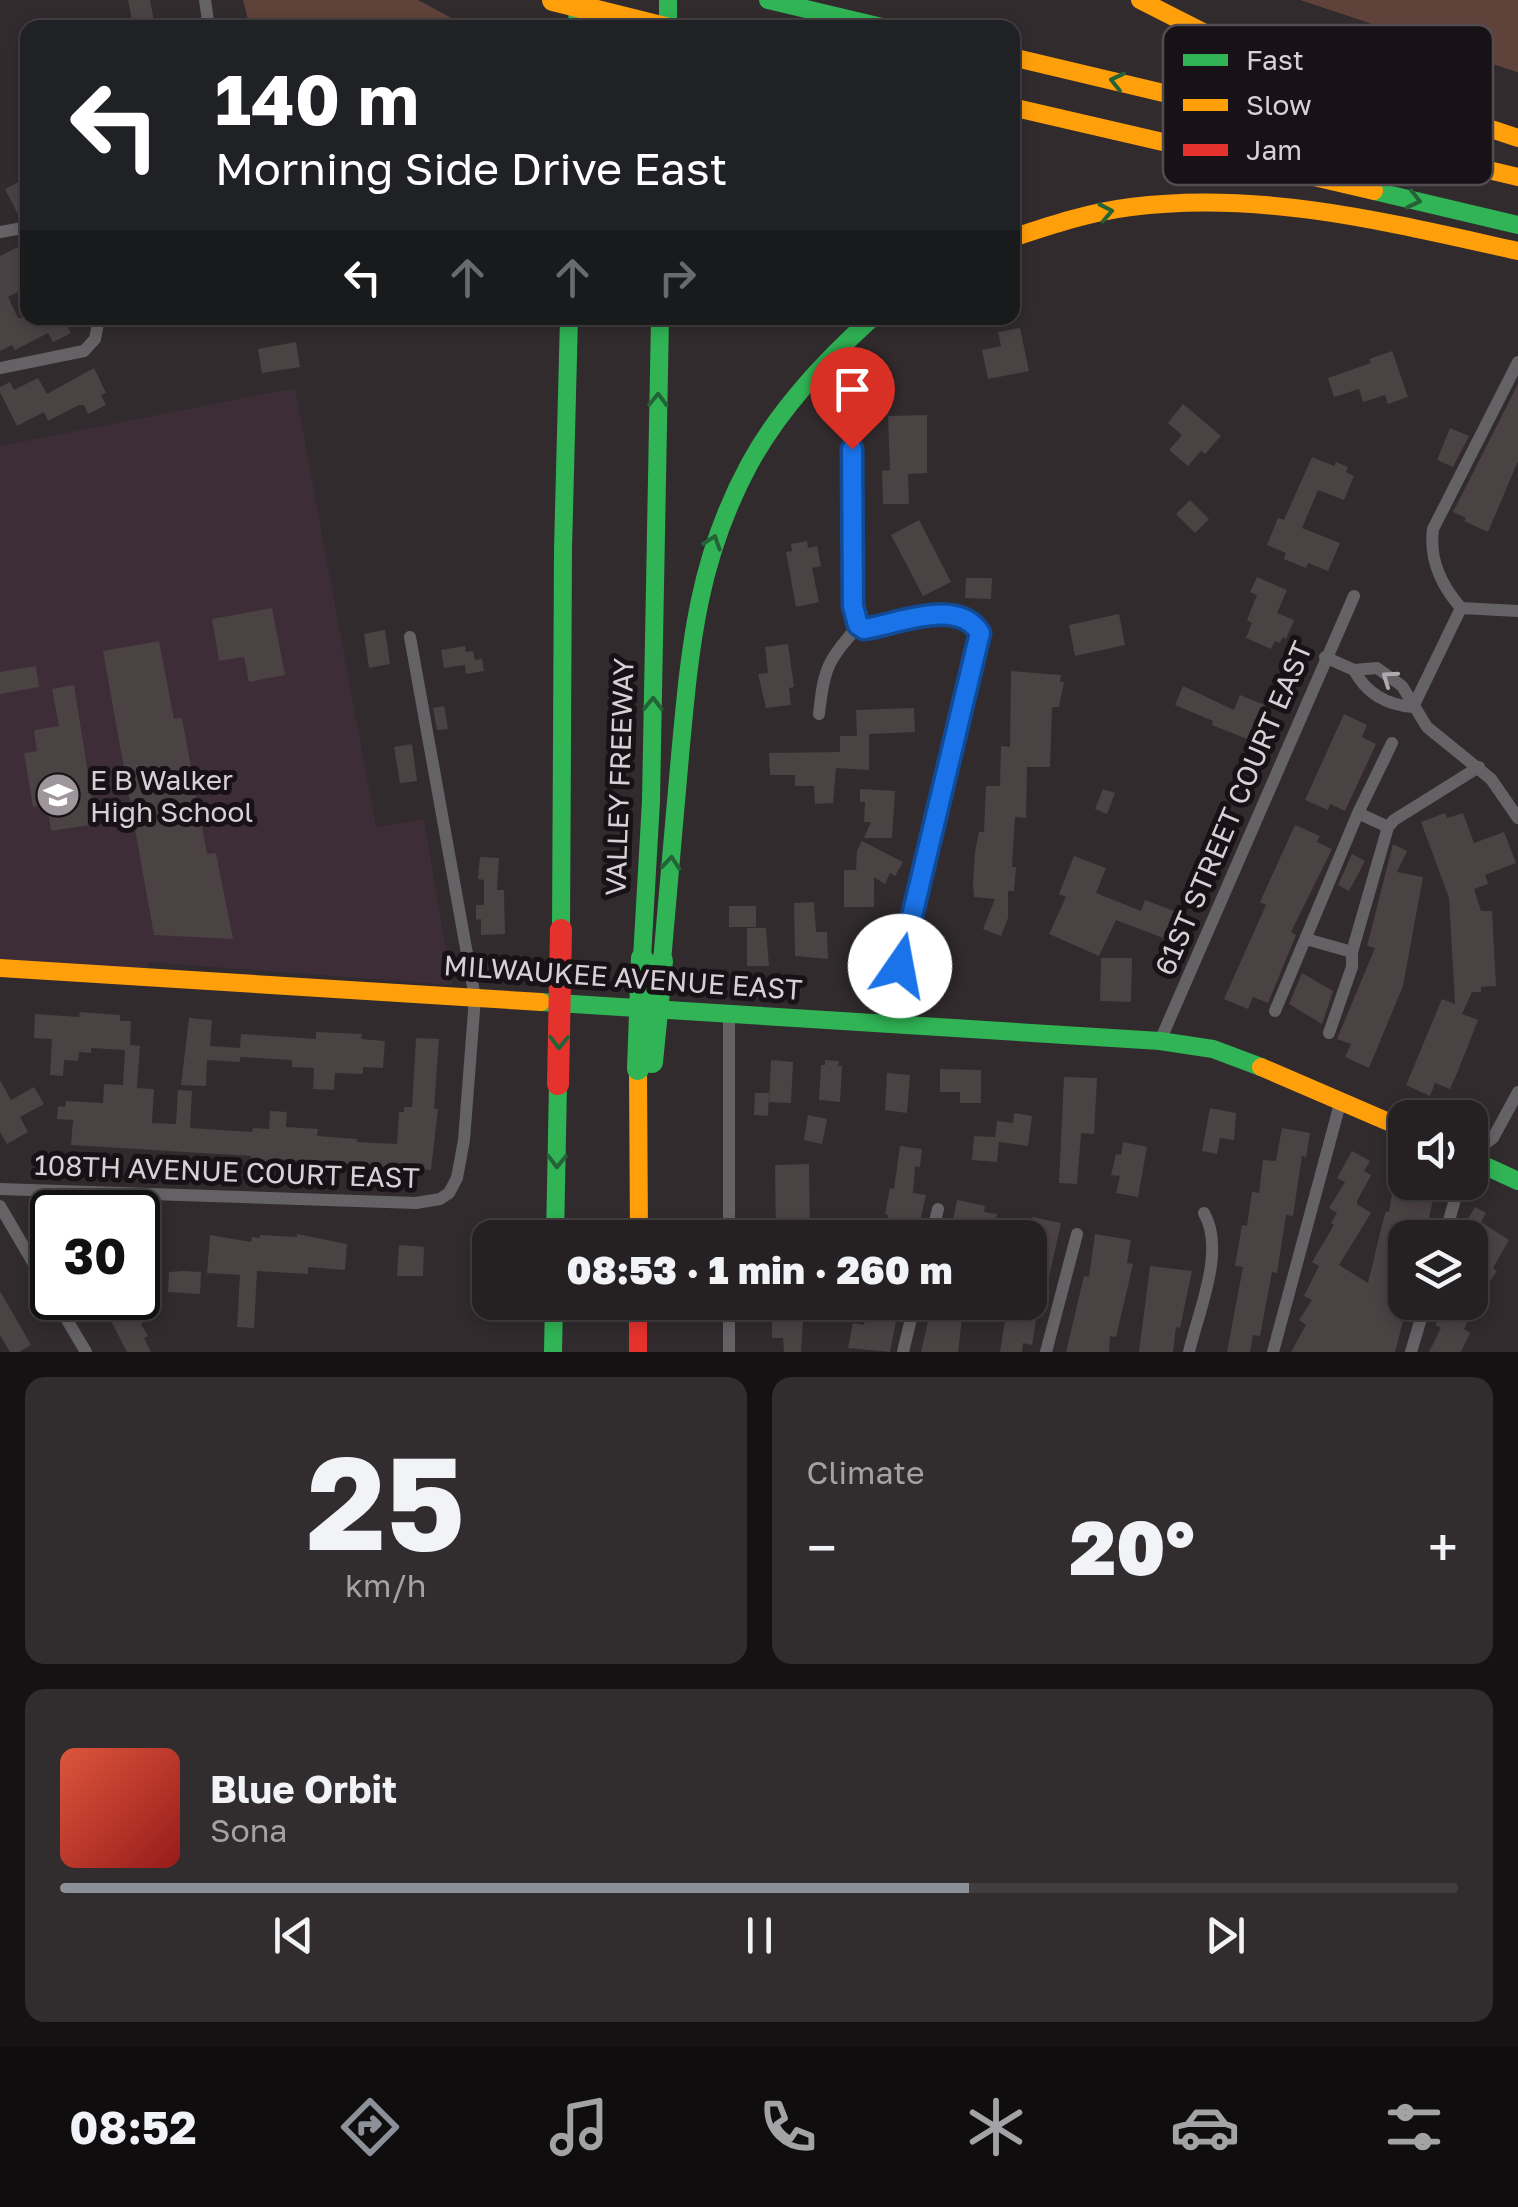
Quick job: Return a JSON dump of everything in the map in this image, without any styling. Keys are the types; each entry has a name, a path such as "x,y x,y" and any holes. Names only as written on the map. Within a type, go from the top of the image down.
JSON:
{"main road":[{"path":"553,0 634,20"},
{"path":"768,0 852,20"},
{"path":"1140,0 1189,25"},
{"path":"1020,59 1163,93"},
{"path":"1020,109 1163,142"},
{"path":"1493,130 1518,138"},
{"path":"1493,171 1518,177"},
{"path":"1346,185 1518,225"},
{"path":"1020,235 1071,218 1134,206 1232,202 1358,218 1518,251"},
{"name":"VALLEY FREEWAY","path":"556,1220 568,325"},
{"name":"VALLEY FREEWAY","path":"638,1220 652,959 660,325"},
{"path":"652,959 692,636 700,584 713,540 735,487 783,412 842,344 864,325"},
{"name":"MILWAUKEE AVENUE EAST","path":"0,968 1160,1041 1226,1053 1388,1121"},
{"path":"1488,1166 1518,1181"},
{"path":"553,1352 554,1320"},
{"path":"638,1320 638,1352"}],"street":[{"path":"0,368 76,354 92,346 98,325"},
{"path":"1518,362 1432,529 1430,546 1447,592 1460,608 1518,611"},
{"path":"852,449 853,606 858,625 864,629 950,614 968,618 980,633 906,936 890,1024"},
{"name":"61ST STREET COURT EAST","path":"1160,1041 1354,596"},
{"path":"1413,707 1460,608"},
{"path":"820,714 823,676 830,658 858,625"},
{"path":"410,637 475,998"},
{"path":"1325,658 1354,670 1377,668 1402,686 1427,727 1479,767 1518,818"},
{"path":"1354,670 1362,686 1395,706 1413,707"},
{"path":"1275,1011 1358,812 1392,743"},
{"path":"1329,1033 1352,967 1352,952 1388,827 1479,767"},
{"path":"1358,812 1388,827"},
{"path":"1306,939 1352,952"},
{"name":"108TH AVENUE COURT EAST","path":"0,1189 429,1202 449,1193 458,1178 475,998"},
{"path":"729,1015 729,1220"},
{"path":"1488,1141 1518,1092"},
{"path":"1273,1352 1341,1100"},
{"path":"0,1206 30,1257"},
{"path":"935,1220 938,1208"},
{"path":"1189,1352 1210,1266 1211,1234 1204,1213"},
{"path":"1046,1352 1077,1234"},
{"path":"67,1320 86,1352"},
{"path":"729,1320 729,1352"},
{"path":"903,1352 911,1320"},
{"path":"1412,1352 1421,1320"}],"shaded area":[{"path":"243,0 418,0 455,20 248,20"},
{"path":"1300,0 1518,0 1518,72 1493,64 1493,25 1375,25"},
{"path":"295,388 376,827 424,819 452,985 148,962 150,978 0,968 0,446"}],"building":[{"path":"128,0 150,0 154,20 132,20"},
{"path":"20,181 20,218 5,189"},
{"path":"18,247 20,251 20,291 8,297 20,325 67,325 71,333 53,342 48,333 15,350 12,345 0,351 0,256"},
{"path":"1020,328 1029,371 988,379 982,350 1001,346 998,332"},
{"path":"296,342 300,367 262,373 258,349"},
{"path":"1392,351 1408,397 1388,404 1385,395 1363,402 1359,389 1334,397 1328,378"},
{"path":"94,368 106,393 101,395 106,405 88,414 84,405 79,405 48,421 44,412 17,426 0,392 0,387 10,382 14,390 38,378 47,394"},
{"path":"1518,384 1518,461 1488,532 1453,512"},
{"path":"1183,404 1221,436 1188,466 1169,450 1182,435 1168,423"},
{"path":"927,415 927,473 908,474 909,504 883,504 882,471 890,470 888,416"},
{"path":"1450,428 1469,436 1453,467 1437,460"},
{"path":"1312,457 1348,467 1346,472 1354,476 1344,500 1318,490 1302,528 1340,543 1328,571 1284,559 1286,553 1267,545 1278,518 1284,520"},
{"path":"1190,500 1209,519 1195,533 1176,514"},
{"path":"919,520 951,582 923,596 891,535"},
{"path":"807,541 808,548 817,546 821,566 812,568 819,602 796,607 786,552 792,551 791,544"},
{"path":"1257,577 1287,590 1277,613 1294,620 1286,639 1275,641 1271,649 1246,638 1252,623 1247,620 1257,595 1250,592"},
{"path":"966,578 992,578 991,599 965,598"},
{"path":"272,608 285,675 249,682 244,657 219,661 212,619"},
{"path":"1119,614 1125,645 1075,656 1069,625"},
{"path":"385,630 390,664 369,668 364,634"},
{"path":"159,641 174,719 182,718 207,854 216,853 233,939 154,935 103,651"},
{"path":"788,644 794,687 789,688 791,705 766,708 758,674 768,673 765,647"},
{"path":"465,646 466,652 473,651 475,660 482,659 484,671 466,674 465,665 444,668 441,650"},
{"path":"36,666 39,687 0,694 0,672"},
{"path":"1011,671 1061,675 1060,682 1064,682 1059,707 1052,707 1050,767 1027,767 1026,818 1015,817 1014,891 1008,891 1008,918 1001,936 983,929 995,899 974,897 973,885 979,832 984,832 986,786 1000,786 1001,746 1010,747"},
{"path":"74,685 96,824 51,831 47,804 33,807 24,753 37,751 34,730 59,726 52,689"},
{"path":"1183,686 1234,710 1240,695 1267,706 1260,721 1255,719 1247,739 1175,705"},
{"path":"444,706 448,729 437,730 433,708"},
{"path":"914,708 915,732 869,734 869,770 836,768 833,803 815,804 814,786 795,786 795,775 770,775 769,753 840,752 840,736 857,736 856,710"},
{"path":"1344,714 1367,725 1362,737 1376,744 1345,811 1330,804 1328,810 1305,800"},
{"path":"412,744 417,781 400,783 394,747"},
{"path":"860,789 895,791 892,838 864,838 871,822 864,822 865,802 860,802"},
{"path":"1103,789 1115,793 1107,814 1095,809"},
{"path":"1445,813 1447,818 1463,813 1474,843 1504,832 1516,863 1485,875 1488,884 1474,889 1481,911 1492,911 1496,986 1472,992 1462,1014 1478,1020 1458,1071 1450,1089 1435,1083 1430,1096 1406,1085 1442,999 1455,1004 1449,898 1421,822"},
{"path":"1295,825 1320,836 1317,842 1332,849 1291,932 1296,935 1268,1003 1253,997 1248,1009 1224,999 1266,905 1260,902"},
{"path":"862,841 903,862 895,876 890,873 885,884 874,877 874,907 844,907 844,870 856,870"},
{"path":"1393,844 1407,851 1397,872 1423,877 1403,986 1369,1068 1345,1057 1351,1044 1337,1039 1375,948 1367,946"},
{"path":"1352,854 1365,861 1349,891 1338,885"},
{"path":"1074,856 1106,868 1096,893 1141,911 1145,900 1174,911 1163,938 1116,920 1099,956 1049,934 1066,897 1059,894"},
{"path":"480,857 499,858 497,890 504,890 505,934 481,935 481,919 476,920 476,905 484,905 484,880 478,879"},
{"path":"814,902 816,932 827,932 828,959 795,956 794,903"},
{"path":"729,906 756,906 756,927 729,927"},
{"path":"747,928 766,928 769,966 747,966"},
{"path":"927,934 945,936 945,980 922,977"},
{"path":"1101,958 1132,958 1131,1002 1100,1001"},
{"path":"1302,973 1333,991 1322,1024 1289,1004"},
{"path":"80,1012 120,1015 120,1021 131,1021 130,1045 140,1046 137,1088 154,1089 152,1123 176,1124 178,1090 192,1091 190,1128 252,1132 253,1128 269,1129 270,1111 287,1112 286,1127 318,1129 317,1136 357,1142 397,1144 399,1112 412,1107 416,1038 439,1039 434,1109 438,1109 431,1170 71,1145 73,1120 57,1119 58,1106 65,1107 66,1101 103,1103 104,1084 123,1085 125,1050 91,1048 91,1053 79,1052 78,1061 64,1060 63,1076 50,1075 52,1039 34,1038 35,1014 79,1017"},
{"path":"189,1018 212,1020 210,1046 240,1048 241,1034 316,1039 316,1032 362,1034 361,1039 385,1041 383,1068 363,1067 363,1074 335,1073 334,1090 313,1089 314,1068 292,1067 292,1060 240,1057 240,1062 207,1060 206,1086 181,1085"},
{"path":"771,1060 793,1062 791,1103 769,1102"},
{"path":"825,1060 839,1061 838,1066 842,1066 840,1102 819,1100 821,1065 825,1065"},
{"path":"940,1069 981,1070 981,1103 960,1103 960,1092 940,1092"},
{"path":"887,1073 910,1075 907,1113 885,1110"},
{"path":"1064,1077 1097,1078 1094,1134 1081,1133 1077,1184 1059,1183"},
{"path":"0,1080 11,1100 34,1087 44,1104 20,1117 28,1132 7,1144 0,1132"},
{"path":"755,1093 769,1093 768,1116 754,1115"},
{"path":"1210,1108 1236,1113 1234,1140 1220,1138 1217,1154 1202,1151"},
{"path":"1014,1113 1032,1116 1028,1146 999,1142 997,1162 972,1160 974,1136 995,1137 997,1121 1013,1123"},
{"path":"808,1115 827,1119 822,1144 804,1140"},
{"path":"1282,1128 1310,1133 1306,1157 1302,1156 1293,1216 1286,1215 1277,1273 1272,1272 1260,1336 1253,1335 1250,1352 1227,1352 1243,1267 1235,1266 1242,1225 1247,1226 1252,1192 1259,1193 1263,1160 1276,1161"},
{"path":"1123,1142 1147,1147 1138,1197 1116,1193 1120,1176 1111,1175"},
{"path":"900,1146 922,1149 920,1167 915,1166 913,1193 926,1195 920,1220 887,1220 890,1188 894,1189"},
{"path":"1352,1151 1370,1161 1364,1171 1371,1175 1357,1204 1371,1213 1339,1265 1368,1283 1391,1200 1433,1200 1428,1220 1388,1220 1388,1320 1403,1320 1395,1352 1291,1352 1306,1325 1299,1320 1312,1300 1304,1296 1319,1266 1312,1262 1334,1225 1331,1223 1337,1213 1329,1208 1345,1182 1337,1178"},
{"path":"809,1164 810,1220 776,1220 775,1165"},
{"path":"957,1200 985,1206 984,1212 997,1214 996,1220 953,1220"},
{"path":"1475,1207 1486,1213 1482,1220 1467,1220"},
{"path":"1047,1220 1061,1223 1047,1286"},
{"path":"1488,1226 1509,1240 1493,1268 1497,1271 1488,1284"},
{"path":"297,1234 347,1244 345,1270 308,1267 308,1274 257,1271 254,1328 237,1327 240,1275 207,1273 210,1235 251,1242 252,1237 260,1235"},
{"path":"1095,1234 1131,1240 1127,1263 1133,1264 1116,1337 1110,1336 1109,1352 1066,1352 1084,1276 1089,1277"},
{"path":"399,1245 424,1247 423,1276 397,1276"},
{"path":"1150,1266 1192,1271 1173,1352 1139,1352"},
{"path":"169,1272 201,1272 200,1294 168,1292"},
{"path":"0,1291 31,1345 19,1352 10,1352 0,1335"},
{"path":"148,1320 141,1324 151,1352 127,1352 111,1321"},
{"path":"772,1320 803,1320 801,1352 784,1352 783,1338 772,1338"},
{"path":"865,1320 896,1320 890,1352 848,1348 853,1323 864,1325"},
{"path":"928,1320 962,1320 958,1352 921,1352"},
{"path":"1005,1320 1036,1320 1032,1345 1023,1343 1022,1352 1000,1352"},
{"path":"1438,1320 1468,1320 1464,1329 1470,1333 1461,1352 1429,1352 1441,1328 1435,1325"}],"traffic: fast":[{"path":"577,20 578,0"},
{"path":"668,0 668,20"},
{"path":"768,0 852,20"},
{"path":"1374,191 1518,225"},
{"path":"561,930 569,325"},
{"path":"642,958 651,801 660,325"},
{"path":"662,961 688,678 699,605 718,535 750,463 776,423 821,368 865,325"},
{"path":"638,1069 642,958"},
{"path":"652,1062 662,961"},
{"path":"541,1002 1160,1041 1213,1049 1261,1067"},
{"path":"555,1220 558,1084"},
{"path":"1488,1167 1518,1181"},
{"path":"553,1352 554,1320"}],"traffic: slow":[{"path":"553,0 633,20"},
{"path":"1140,0 1189,25"},
{"path":"1020,59 1163,93"},
{"path":"1020,109 1163,142"},
{"path":"1493,130 1518,138"},
{"path":"1493,171 1518,177"},
{"path":"1348,185 1374,191"},
{"path":"1020,235 1116,209 1228,203 1326,212 1518,251"},
{"path":"0,968 541,1002"},
{"path":"1261,1067 1388,1122"},
{"path":"638,1069 639,1220"}],"traffic: jam":[{"path":"558,1084 561,930"},
{"path":"638,1320 638,1352"}],"place":[{"name":"E B Walker High School","path":"58,795"}],"route":[{"path":"852,449 853,606 858,625 864,629 950,614 968,618 980,633 900,966"}]}
